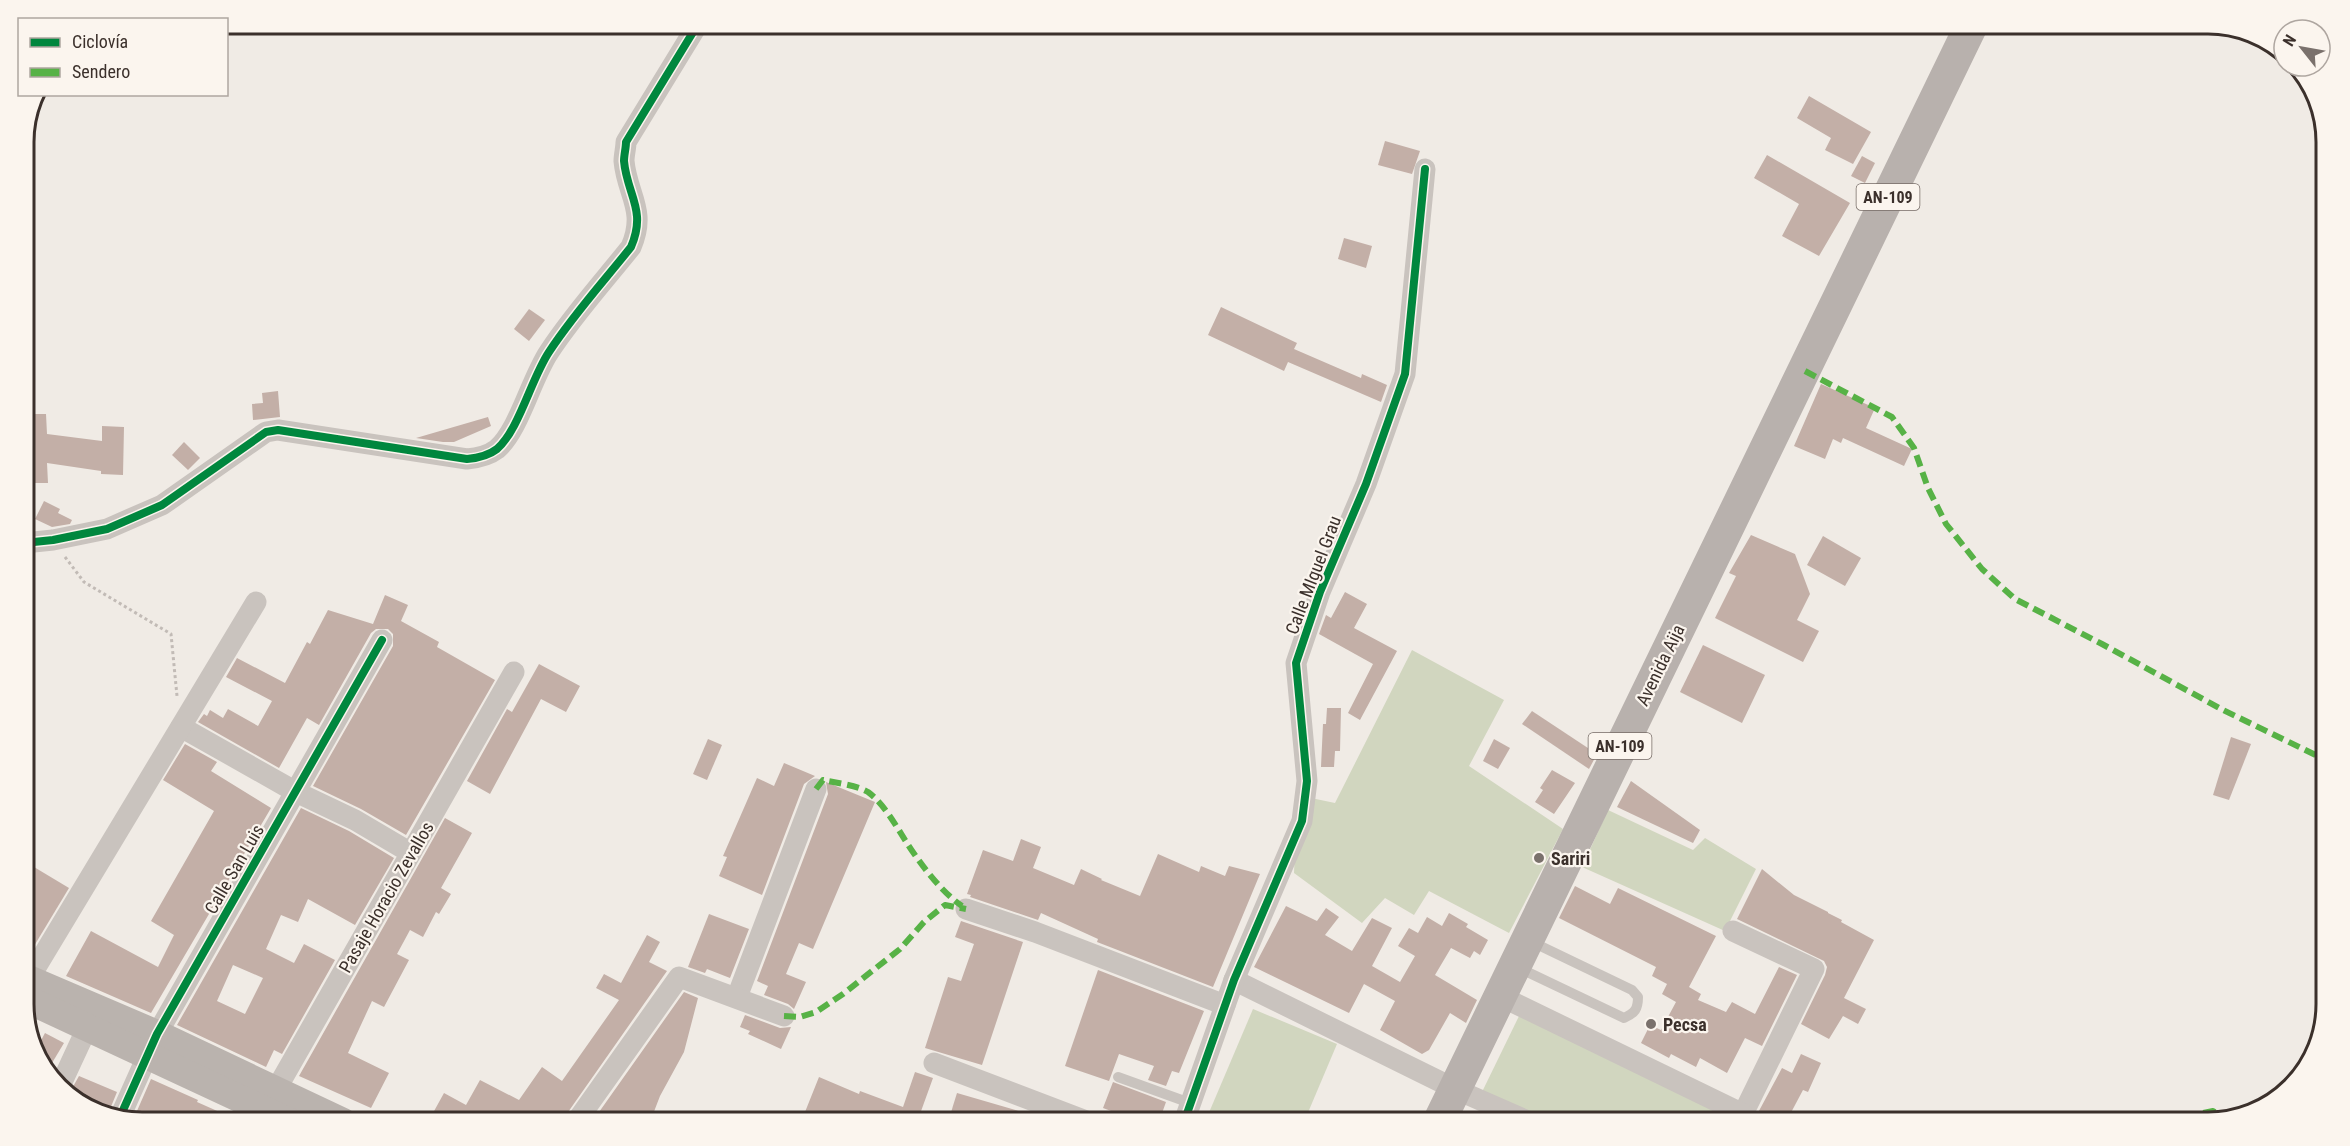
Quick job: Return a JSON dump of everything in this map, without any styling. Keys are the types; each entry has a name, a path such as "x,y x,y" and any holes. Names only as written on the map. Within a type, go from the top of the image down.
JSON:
{"main road":[{"name":"Avenida Aija","path":"1444,1112 1967,34"},
{"path":"35,990 152,1045 273,1111"},
{"path":"35,992 87,1028 152,1045"}],"street":[{"path":"35,542 107,529 162,505 266,432 278,430 467,459 483,458 497,448 510,433 533,380 549,351 631,247 638,231 637,208 624,160 626,142 691,35"},
{"name":"Calle MIguel Grau","path":"1187,1112 1234,980 1302,821 1307,781 1296,663 1320,591 1366,484 1405,374 1425,169"},
{"path":"35,968 256,602"},
{"name":"Calle San Luis","path":"123,1110 152,1045 382,640"},
{"name":"Pasaje Horacio Zevallos","path":"273,1111 411,853 514,672"},
{"path":"181,727 296,792 355,820 411,853"},
{"path":"736,997 816,789"},
{"path":"966,909 1035,932 1225,1005"},
{"path":"1733,932 1814,969 1744,1112"},
{"path":"583,1112 679,977 784,1016"},
{"path":"1234,980 1455,1089 1507,1112"},
{"path":"1500,996 1729,1112"},
{"path":"64,1078 87,1028"},
{"path":"933,1063 1063,1112"}],"lane":[{"path":"1521,953 1632,990 1638,997 1638,1006 1633,1014 1624,1018 1521,953"},
{"path":"1118,1077 1185,1112"}],"path":[{"path":"53,540 84,582 171,634 181,727"}],"green space":[{"path":"1412,650 1504,700 1469,766 1563,829 1509,933 1429,891 1414,915 1385,898 1362,923 1294,873 1295,849 1311,798 1335,803"},
{"path":"1608,810 1693,850 1705,838 1756,869 1725,931 1582,867"},
{"path":"1253,1009 1337,1044 1308,1112 1209,1112"},
{"path":"1520,1014 1720,1112 1528,1112 1482,1092"}],"building":[{"path":"1809,96 1871,132 1853,164 1825,150 1831,138 1797,118"},
{"path":"1385,141 1420,151 1412,174 1378,165"},
{"path":"1767,155 1850,203 1819,256 1782,236 1799,204 1754,178"},
{"path":"1862,156 1875,163 1865,183 1851,176"},
{"path":"1344,238 1372,246 1366,268 1338,259"},
{"path":"1221,307 1297,343 1294,349 1361,378 1362,374 1387,385 1381,402 1288,362 1284,371 1208,335"},
{"path":"529,309 545,320 529,341 514,329"},
{"path":"1821,384 1875,408 1866,428 1912,449 1904,466 1843,438 1841,443 1833,439 1825,459 1794,446"},
{"path":"278,391 280,417 253,420 252,404 263,403 262,393"},
{"path":"35,414 46,414 47,434 102,441 102,426 124,427 123,475 101,474 101,471 47,463 48,483 35,483"},
{"path":"488,417 491,426 454,442 416,438"},
{"path":"184,442 200,458 188,470 172,455"},
{"path":"44,501 60,509 58,513 72,520 70,524 52,527 35,519"},
{"path":"1751,535 1795,554 1810,594 1797,620 1819,631 1803,662 1715,618 1736,576 1729,573"},
{"path":"1823,536 1861,558 1845,586 1807,565"},
{"path":"1345,592 1367,604 1354,628 1397,651 1360,720 1348,713 1373,664 1319,634 1326,615 1331,618"},
{"path":"385,595 408,605 401,621 439,642 437,647 495,680 406,835 361,809 313,786 393,646 393,634 388,629 376,629 371,633 319,725 307,718 279,768 198,722 204,714 207,716 210,710 223,718 228,709 258,726 272,701 226,677 237,658 285,683 307,642 310,644 328,610 373,624"},
{"path":"1703,645 1765,675 1742,723 1680,692"},
{"path":"539,664 580,686 566,712 541,699 490,794 467,781 507,709 512,712"},
{"path":"1327,708 1341,708 1340,751 1335,751 1334,767 1321,767 1323,724 1326,724"},
{"path":"1532,711 1597,754 1589,769 1522,724"},
{"path":"2231,737 2251,744 2229,800 2213,795"},
{"path":"708,739 722,745 707,780 693,774"},
{"path":"1494,739 1510,748 1498,769 1483,761"},
{"path":"185,744 217,762 211,771 271,808 151,1013 66,976 91,931 158,967 174,935 151,921 214,811 163,780"},
{"path":"784,763 815,776 804,784 762,895 719,876 727,857 723,856 757,778 774,786"},
{"path":"1552,770 1575,783 1554,814 1535,802 1543,790 1540,788"},
{"path":"1631,781 1700,830 1693,843 1617,807"},
{"path":"826,782 875,802 813,949 799,943 786,974 806,982 794,1009 788,1004 764,995 768,986 757,981 828,794"},
{"path":"301,808 349,831 394,858 355,925 308,899 298,922 281,915 266,949 294,963 304,944 335,960 282,1054 274,1050 266,1067 177,1025","holes":["233,965 263,978 245,1014 217,1001"]},
{"path":"445,818 472,833 441,888 451,894 439,914 436,912 423,937 410,930 397,954 409,960 384,1007 372,1001 348,1053 389,1073 371,1108 299,1076"},
{"path":"1021,839 1041,847 1033,868 1074,885 1081,869 1140,896 1158,854 1199,872 1201,866 1225,876 1229,866 1260,874 1213,987 1097,942 1098,939 1041,913 1038,920 970,897 971,895 967,894 983,850 1013,861"},
{"path":"35,868 69,888 35,944"},
{"path":"1762,869 1794,895 1828,912 1874,940 1844,998 1866,1009 1858,1024 1843,1016 1829,1039 1801,1024 1825,975 1827,967 1824,961 1737,919"},
{"path":"1575,886 1610,904 1618,888 1716,936 1689,987 1701,994 1698,1000 1726,1012 1732,1002 1755,1014 1779,967 1797,975 1762,1046 1745,1038 1727,1073 1700,1058 1696,1067 1671,1054 1669,1058 1641,1043 1650,1025 1661,1030 1676,1002 1662,994 1667,984 1652,976 1656,967 1559,918"},
{"path":"1286,906 1317,921 1326,908 1339,917 1325,935 1352,951 1372,918 1392,928 1372,966 1400,982 1415,956 1398,946 1409,928 1418,933 1427,917 1442,926 1449,913 1468,924 1466,927 1488,940 1480,955 1474,951 1470,958 1451,948 1435,975 1477,1000 1466,1023 1450,1013 1429,1050 1422,1054 1380,1030 1395,1001 1364,984 1349,1013 1254,967"},
{"path":"709,914 749,929 730,978 707,969 705,973 688,967"},
{"path":"961,921 1023,942 982,1065 925,1048 948,977 961,981 974,944 955,937"},
{"path":"647,935 660,942 649,962 667,971 568,1112 434,1112 444,1093 466,1105 480,1080 519,1100 542,1067 562,1081 619,1000 596,988 604,974 621,983"},
{"path":"1098,970 1204,1011 1179,1073 1172,1071 1166,1086 1148,1080 1154,1066 1119,1054 1109,1081 1065,1066"},
{"path":"684,992 698,998 684,1052 654,1112 599,1112"},
{"path":"745,1015 780,1028 791,1027 781,1049 748,1034 750,1031 740,1027"},
{"path":"45,1033 64,1043 52,1063 46,1051 41,1040"},
{"path":"1801,1054 1821,1063 1808,1092 1803,1090 1791,1112 1758,1112 1782,1068 1792,1073"},
{"path":"915,1072 933,1078 921,1112 805,1112 819,1077 859,1094 860,1091 903,1107"},
{"path":"79,1076 117,1092 111,1107 73,1087"},
{"path":"151,1079 220,1112 142,1112 137,1112"},
{"path":"1113,1082 1166,1102 1162,1112 1114,1112 1103,1108"},
{"path":"957,1093 1022,1112 951,1112"}],"marked path":[{"path":"1805,371 1892,417 1914,448 1928,488 1946,524 1982,569 2015,599 2223,710 2316,755"},
{"path":"816,789 823,780 868,792 884,808 930,876 962,906"},
{"path":"784,1016 800,1017 816,1012 843,994 900,949 924,922 945,905 966,909"},
{"path":"2208,1112 2214,1112"}],"cycle path":[{"path":"35,542 107,529 162,505 266,432 278,430 467,459 483,456 497,449 512,430 542,363 558,338 631,247 637,223 637,212 624,161 626,142 691,35"},
{"path":"1188,1112 1234,980 1302,821 1307,781 1296,663 1320,592 1366,484 1405,374 1425,169"},
{"path":"123,1110 157,1034 382,640"}],"place":[{"name":"Sariri","path":"1539,858"},
{"name":"Pecsa","path":"1651,1024"}]}
